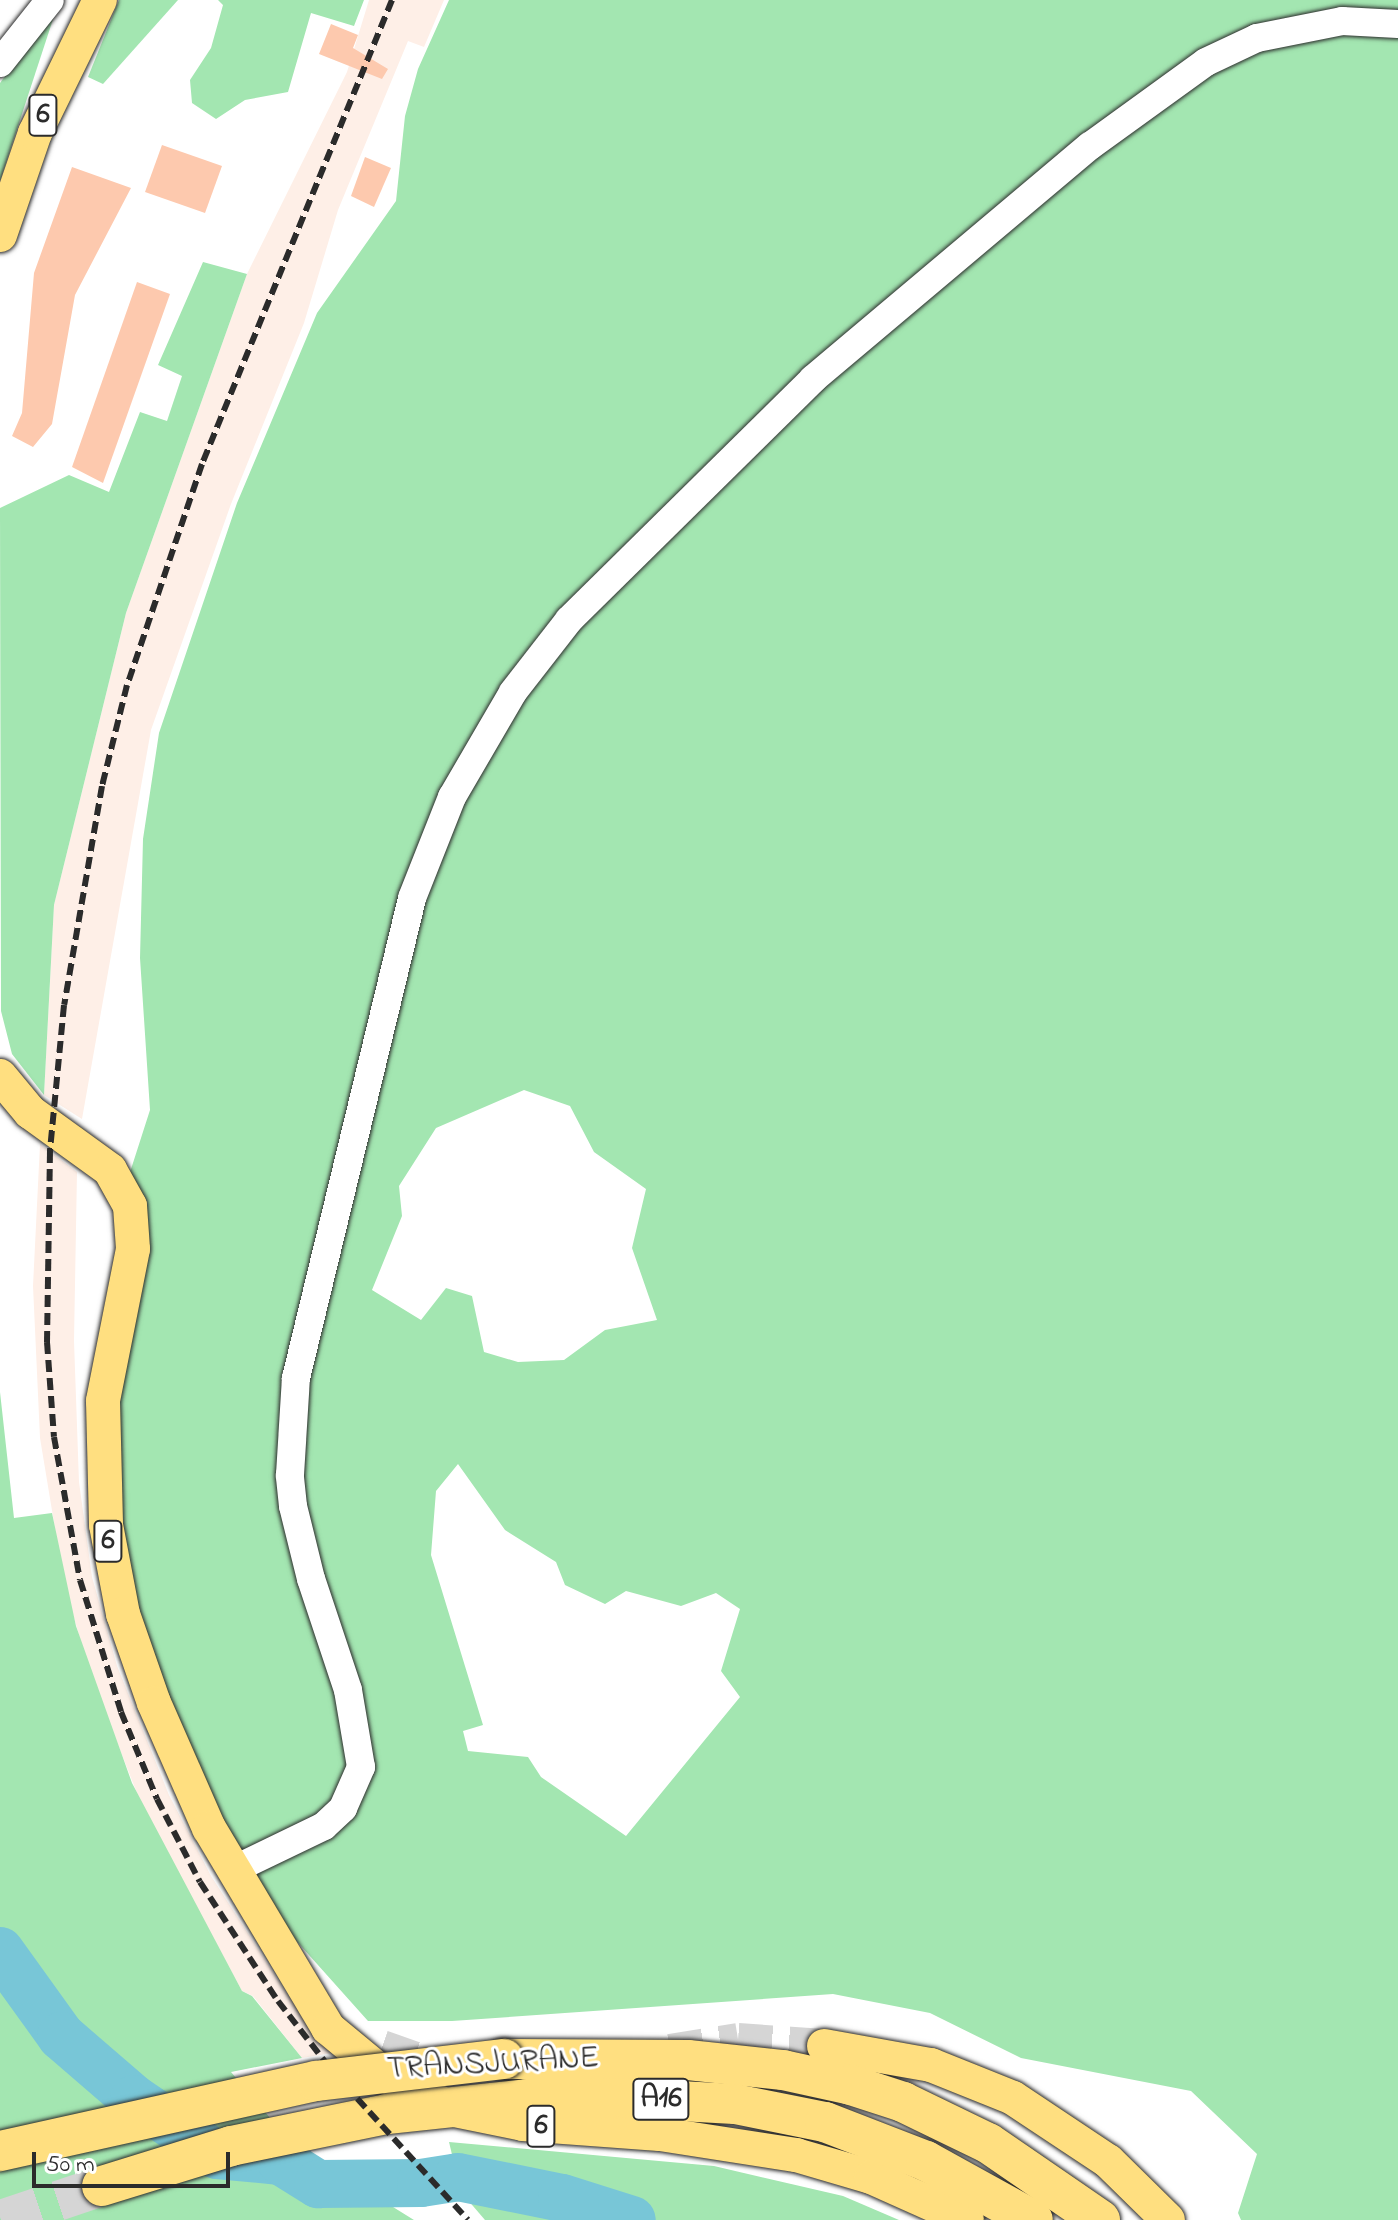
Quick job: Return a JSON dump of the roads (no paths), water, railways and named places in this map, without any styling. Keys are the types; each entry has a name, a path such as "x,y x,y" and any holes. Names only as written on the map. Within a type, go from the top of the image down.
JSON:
{"highway":[{"name":"TRANSJURANE","path":"0,2151 316,2081 504,2059 688,2060 783,2070 851,2085 903,2102 988,2143 1100,2220"},
{"name":"TRANSJURANE","path":"106,2185 231,2146 372,2116 527,2099 625,2098 735,2104 837,2126 926,2161 1033,2220"}],"main road":[{"name":"6","path":"0,235 35,133 100,0"},
{"name":"6","path":"0,1076 30,1112 100,1160 130,1206 133,1249 103,1401 103,1479 111,1561 123,1614 154,1703 233,1870 339,2041 386,2076 464,2112 523,2124 660,2134 796,2155 871,2177 967,2220"},
{"name":"6","path":"296,1975 382,2047"},
{"path":"824,2046 931,2065 1013,2098 1098,2153 1168,2220"}],"street":[{"path":"0,63 50,0"},
{"path":"233,1870 324,1826 343,1808 361,1767 348,1690 299,1538 290,1475 291,1427 305,1328 412,898 452,797 513,692 569,620 825,369 1078,156 1206,62 1257,38 1342,21 1398,24"}],"waterway":[{"path":"0,1951 61,2036 134,2099 217,2155 281,2161 318,2184 421,2183 458,2177 562,2198 632,2220"}],"tunnel":[{"path":"670,2051 738,2040 824,2046"},
{"path":"382,2047 436,2066"},
{"path":"1,2220 102,2186"}],"railway":[{"path":"392,0 202,464 127,685 102,786 64,1005 50,1151 47,1342 54,1437 80,1580 121,1712 157,1799 200,1882 278,2001 333,2072 468,2220"}]}
